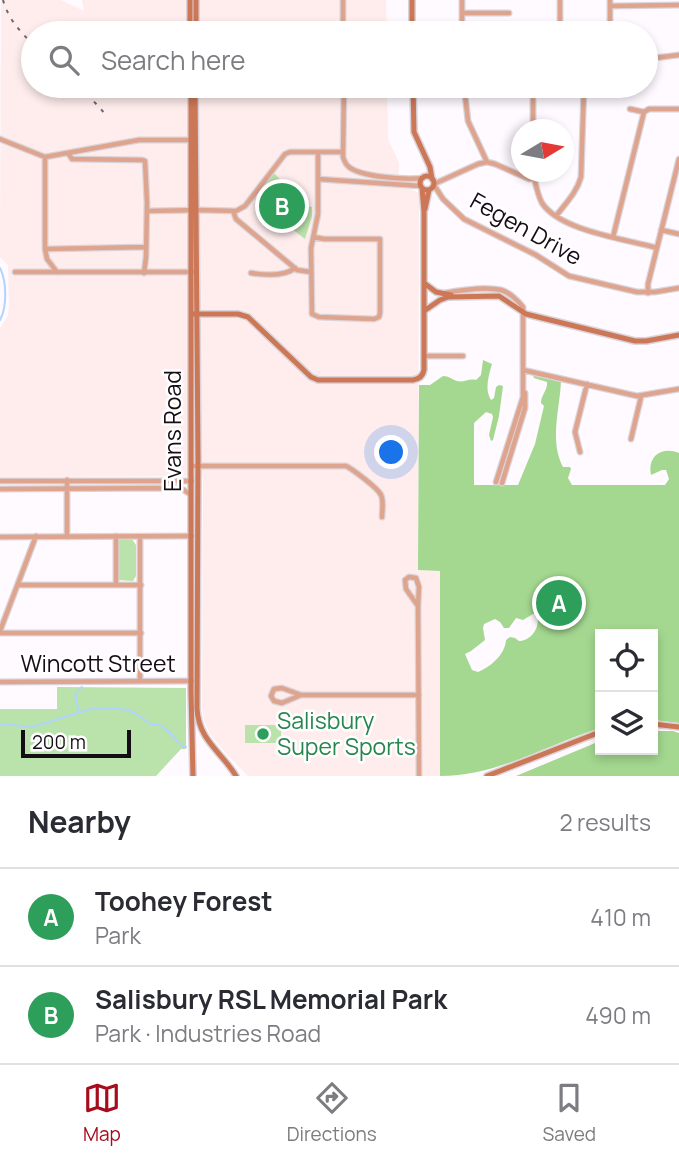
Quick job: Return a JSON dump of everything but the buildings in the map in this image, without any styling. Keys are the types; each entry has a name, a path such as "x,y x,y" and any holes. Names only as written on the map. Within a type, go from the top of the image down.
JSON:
{"main road":[{"path":"190,0 190,21"},
{"path":"196,0 196,21"},
{"path":"412,0 412,21"},
{"name":"Evans Road","path":"190,776 194,681 193,98"},
{"name":"Fegen Drive","path":"413,98 414,132 430,167 429,186"},
{"name":"Fegen Drive","path":"423,178 426,170 424,157"},
{"path":"194,314 238,314 248,317 311,377 318,380 420,378 424,373 424,212 429,186 428,177 423,178"},
{"path":"424,283 439,293 454,296 499,296 522,313 638,342 679,335"},
{"path":"438,301 439,293"},
{"path":"424,311 438,301 454,296"},
{"name":"Evans Road","path":"194,481 191,495 194,681 199,723 204,736 239,776"},
{"path":"658,725 679,727"},
{"path":"487,776 595,734"},
{"path":"192,742 197,737 204,736"}],"street":[{"path":"343,0 343,21"},
{"path":"462,0 462,21"},
{"path":"560,0 560,21"},
{"path":"610,21 610,3 679,5"},
{"path":"462,13 509,12"},
{"path":"658,58 679,55"},
{"path":"344,98 343,152 344,161 350,168 392,178 423,178"},
{"path":"465,98 468,121 487,162"},
{"path":"533,98 533,119"},
{"path":"556,215 573,194 581,177 584,98"},
{"path":"630,109 644,112 649,109 679,109"},
{"path":"613,237 644,112"},
{"path":"0,139 45,158 139,140 193,140"},
{"path":"314,237 380,239 379,317 319,317 312,312 311,248 318,214 318,152"},
{"path":"147,211 233,211 243,208 285,154 343,152"},
{"path":"68,153 72,159 144,160 147,211 144,273"},
{"path":"45,158 45,249 47,259 57,272"},
{"path":"648,293 679,159"},
{"path":"318,179 429,186 487,162 511,171"},
{"path":"441,181 444,200"},
{"path":"536,182 541,200 556,215 580,228 657,248"},
{"name":"Fegen Drive","path":"429,186 470,223 536,255 569,276 648,293 679,288"},
{"path":"233,211 236,219 295,268 301,272 312,272"},
{"path":"661,230 679,234"},
{"path":"45,249 146,247"},
{"path":"251,274 284,274 295,268"},
{"path":"15,272 194,272"},
{"path":"439,293 466,289 502,290 523,308 526,402 499,482"},
{"path":"424,356 463,356"},
{"path":"523,370 641,397 679,389"},
{"path":"580,452 575,432 586,384"},
{"path":"631,439 641,397"},
{"path":"194,466 346,466 381,495 382,517"},
{"path":"67,480 67,537"},
{"path":"0,481 194,481"},
{"path":"0,489 181,488 191,495"},
{"path":"0,537 192,536"},
{"path":"36,537 0,632 141,633"},
{"path":"116,537 116,585"},
{"path":"140,537 141,681"},
{"path":"418,606 405,587 405,580 409,577 416,578 420,595 419,776"},
{"path":"18,585 141,585"},
{"name":"Wincott Street","path":"0,682 194,681"},
{"path":"301,695 279,703 271,696 274,689 279,687 301,695 419,695"}],"shaded area":[{"path":"1,0 61,0 84,11 82,0 386,0 387,21 21,21 21,98 387,98 388,139 399,163 398,188 419,193 418,570 440,571 440,776 248,776 228,756 210,734 202,707 203,476 0,477 0,328 8,315 9,306 8,265 0,257"}],"green space":[{"path":"274,173 292,190 290,204 312,207 305,239 255,200"},
{"path":"483,360 492,364 487,387 491,400 496,387 503,386 493,440 491,441 489,435 492,414 486,412 474,423 474,485 518,485 535,444 544,406 541,400 547,385 547,382 534,378 533,375 561,381 556,424 557,446 563,467 571,469 568,478 572,485 665,485 669,479 666,470 651,475 651,463 657,454 662,452 679,453 679,723 658,721 658,629 595,629 595,730 482,771 440,776 440,571 418,570 419,385 430,385 443,376 457,381 476,380 481,375","holes":["537,614 538,619 531,636 519,641 510,637 492,664 478,672 472,670 465,654 485,640 484,624 495,619 504,628 509,628 516,618 523,620"]},
{"path":"119,539 132,539 136,545 136,576 133,581 118,580"},
{"path":"57,687 186,688 186,749 181,749 156,776 0,776 0,709 57,709"},
{"name":"Salisbury Super Sports","path":"245,725 281,725 281,743 245,743"},
{"path":"658,731 679,733 679,776 516,776 595,743 595,755 658,755"}],"waterway":[{"path":"0,268 5,294 0,320"},
{"path":"79,713 75,694 82,687"},
{"path":"0,724 32,727 91,709 123,709 166,729 186,747"}],"railway":[{"path":"3,0 8,13 21,32"},
{"path":"91,98 107,116"}],"place":[{"name":"Salisbury RSL Memorial Park","path":"282,206"},
{"name":"Toohey Forest","path":"559,603"},
{"name":"Salisbury Super Sports","path":"263,734"}]}
